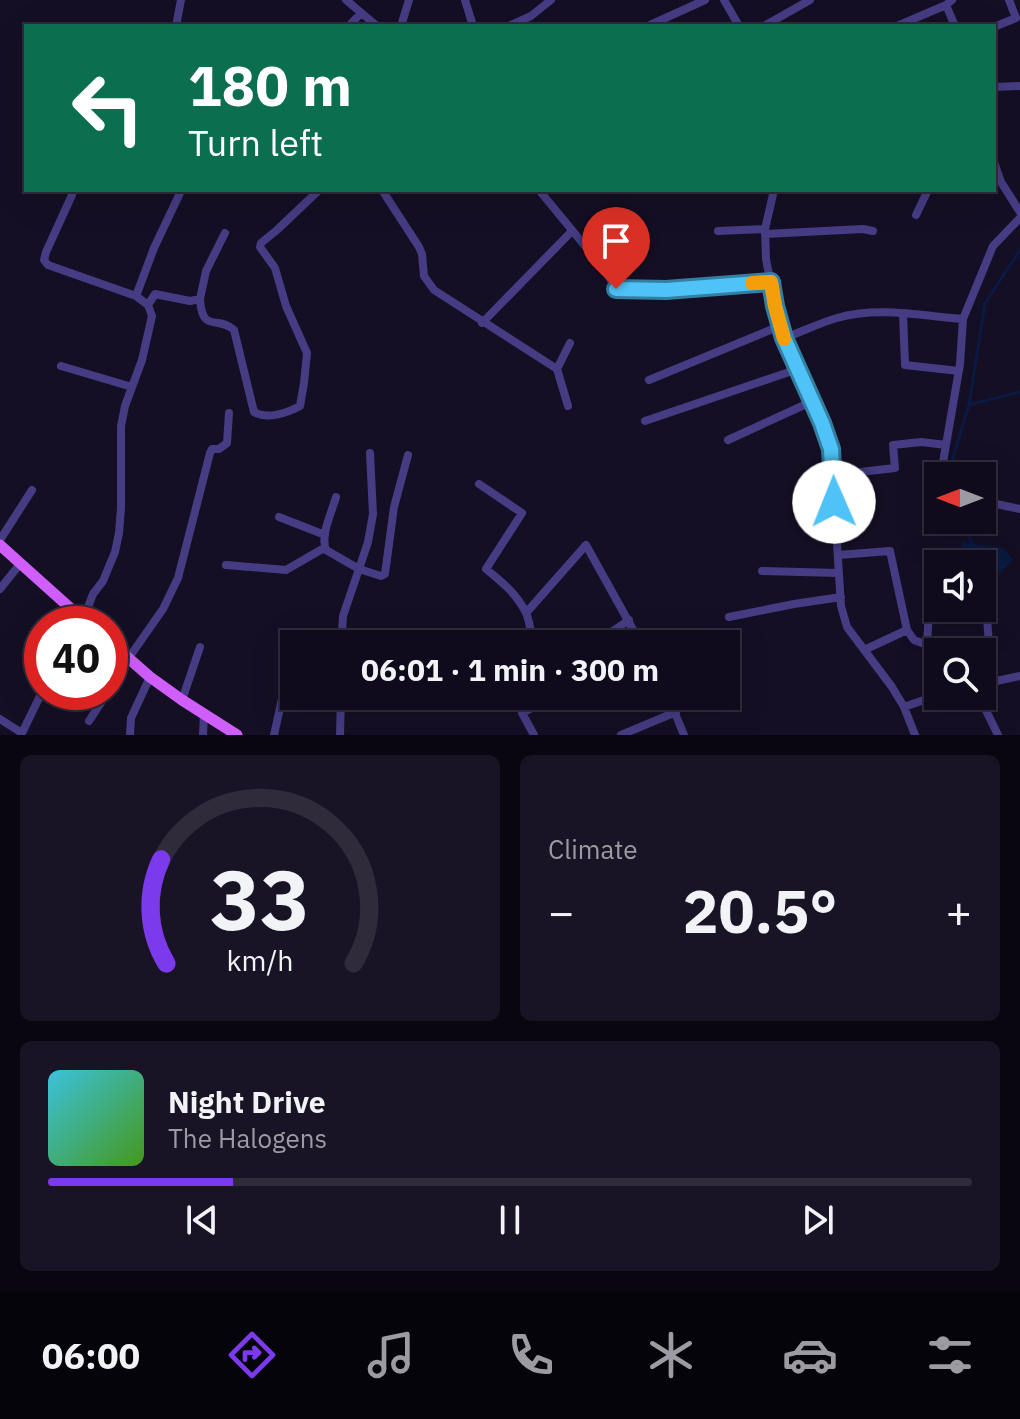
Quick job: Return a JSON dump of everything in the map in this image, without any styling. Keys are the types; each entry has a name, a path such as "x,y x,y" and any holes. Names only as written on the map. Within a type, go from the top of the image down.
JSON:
{"main road":[{"path":"0,543 65,606"},
{"path":"129,659 182,700 237,735"}],"street":[{"path":"176,24 181,0"},
{"path":"347,0 375,24"},
{"path":"402,24 409,0"},
{"path":"465,0 472,24"},
{"path":"513,24 531,16 551,0"},
{"path":"652,24 705,0"},
{"path":"737,0 726,3 738,24"},
{"path":"768,24 810,0"},
{"path":"996,26 1016,18 1009,0"},
{"path":"902,24 949,3 954,24"},
{"path":"351,24 361,13"},
{"path":"996,87 1020,86"},
{"path":"996,168 1001,182 1020,212"},
{"path":"72,192 44,260 48,265 136,296 148,305 152,316 121,426 121,508 115,552 88,606"},
{"path":"225,233 206,271 200,299 201,311 211,324 228,325 234,330 254,412 266,417 289,411 300,406 307,353 286,306 275,268 260,247 317,192"},
{"path":"383,192 419,247 424,276 434,290 557,369 568,406"},
{"path":"541,192 604,269 616,289 666,290 771,282"},
{"path":"774,192 765,232 766,259 784,338 831,449 844,617 847,627 892,687 915,735"},
{"path":"916,215 927,192"},
{"path":"136,296 180,193"},
{"path":"943,462 959,371 963,319 990,253 1020,218"},
{"path":"482,323 572,231"},
{"path":"718,231 873,231"},
{"path":"148,305 155,294 190,301 200,299"},
{"path":"784,338 838,317 864,313 963,319"},
{"path":"903,314 905,365 959,371"},
{"path":"649,380 780,326"},
{"path":"557,369 570,343"},
{"path":"61,366 132,387"},
{"path":"645,421 798,369"},
{"path":"728,440 813,401"},
{"path":"129,659 163,609 178,578 210,453 212,449 219,449 227,443 229,413"},
{"path":"834,475 895,468 893,445 921,442 946,445"},
{"path":"342,630 343,616 368,542 373,514 370,453"},
{"path":"324,548 359,569 381,576 385,574 394,507 408,455"},
{"path":"479,484 522,513 486,569 509,588 526,613 530,630"},
{"path":"0,543 32,490"},
{"path":"324,548 336,497"},
{"path":"996,504 1020,509"},
{"path":"279,517 325,535"},
{"path":"526,613 586,545 634,630"},
{"path":"226,565 286,570 324,548"},
{"path":"838,555 890,551 907,630 914,640 924,644"},
{"path":"0,589 20,564"},
{"path":"762,571 839,573"},
{"path":"729,617 841,597"},
{"path":"614,630 629,620"},
{"path":"864,650 907,630"},
{"path":"182,700 200,647"},
{"path":"996,681 1020,676"},
{"path":"130,735 131,718 150,677"},
{"path":"904,707 924,700"},
{"path":"274,735 280,708"},
{"path":"0,719 22,733 33,710"},
{"path":"89,721 96,710"},
{"path":"340,735 341,710"},
{"path":"528,710 522,713 534,735"},
{"path":"986,710 998,735"},
{"path":"621,735 676,712 684,735"},
{"path":"203,735 204,714"}],"water":[{"path":"962,542 1003,548 1013,560 999,574 996,573 996,550 962,550"}],"waterway":[{"path":"952,462 969,405 985,303 1020,250"},
{"path":"969,405 1020,392"},
{"path":"968,534 973,546"}],"slow traffic":[{"path":"752,283 771,282 784,339"}],"route":[{"path":"616,289 666,290 771,282 784,338 831,449 834,502"}]}
